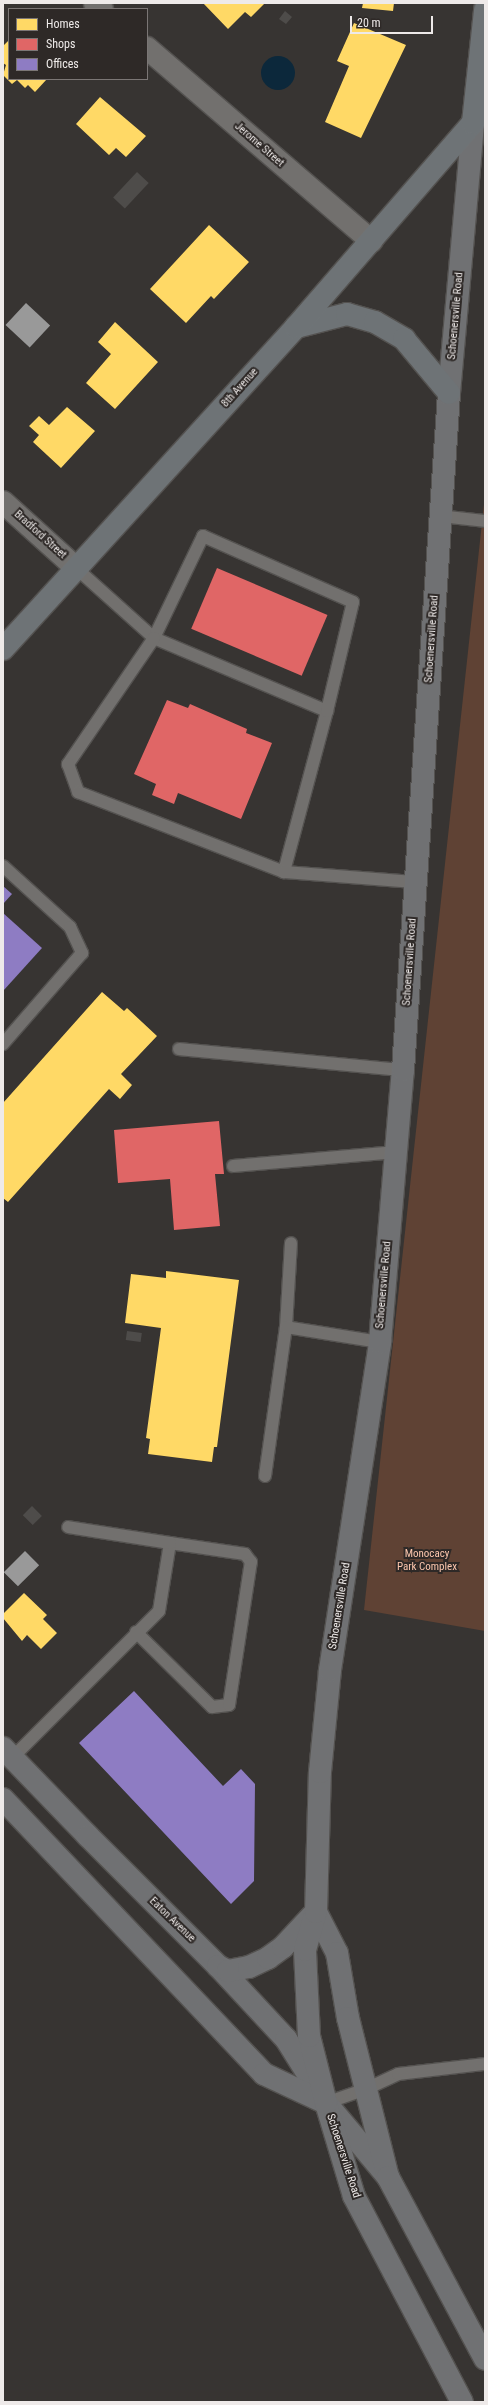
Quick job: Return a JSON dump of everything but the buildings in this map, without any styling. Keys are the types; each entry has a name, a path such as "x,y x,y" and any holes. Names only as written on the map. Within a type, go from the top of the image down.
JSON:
{"main road":[{"name":"Schoenersville Road","path":"462,2402 354,2196 326,2103 309,2036 304,1950 316,1912 320,1772 328,1684 380,1342 403,1070 449,393 473,124 485,10"},
{"name":"8th Avenue","path":"3,649 296,327 473,124"},
{"path":"296,327 347,314 375,322 404,339 449,393"},
{"name":"Eaton Avenue","path":"8,1753 218,1966 286,2039 326,2103 388,2177"},
{"name":"Eaton Avenue","path":"3,1799 264,2074 326,2103"},
{"name":"Schoenersville Road","path":"316,1912 336,1953 348,2018 388,2177 485,2359"},
{"path":"218,1966 228,1971 249,1967 268,1958 283,1947 316,1912"}],"street":[{"name":"Jerome Street","path":"148,49 371,241"},
{"name":"Bradford Street","path":"3,502 76,568"}],"lane":[{"path":"440,516 485,521"},
{"path":"284,872 353,602 203,536 154,638 68,764 78,792 284,872 415,882"},
{"path":"76,568 154,638 326,711"},
{"path":"3,866 70,927 82,953 3,1044"},
{"path":"180,1049 403,1070"},
{"path":"232,1166 396,1152"},
{"path":"266,1476 286,1327 291,1243"},
{"path":"286,1327 380,1342"},
{"path":"68,1527 244,1554 251,1562 228,1705 212,1707 136,1632"},
{"path":"8,1753 159,1611 170,1543"},
{"path":"326,2103 366,2089 398,2074 485,2064"}],"green space":[{"name":"Monocacy Park Complex","path":"485,495 485,1631 364,1610"}],"water":[{"path":"278,56 284,57 290,61 294,67 294,79 290,85 284,89 278,90 272,89 266,85 262,79 261,73 262,67 266,61 272,57"}]}
